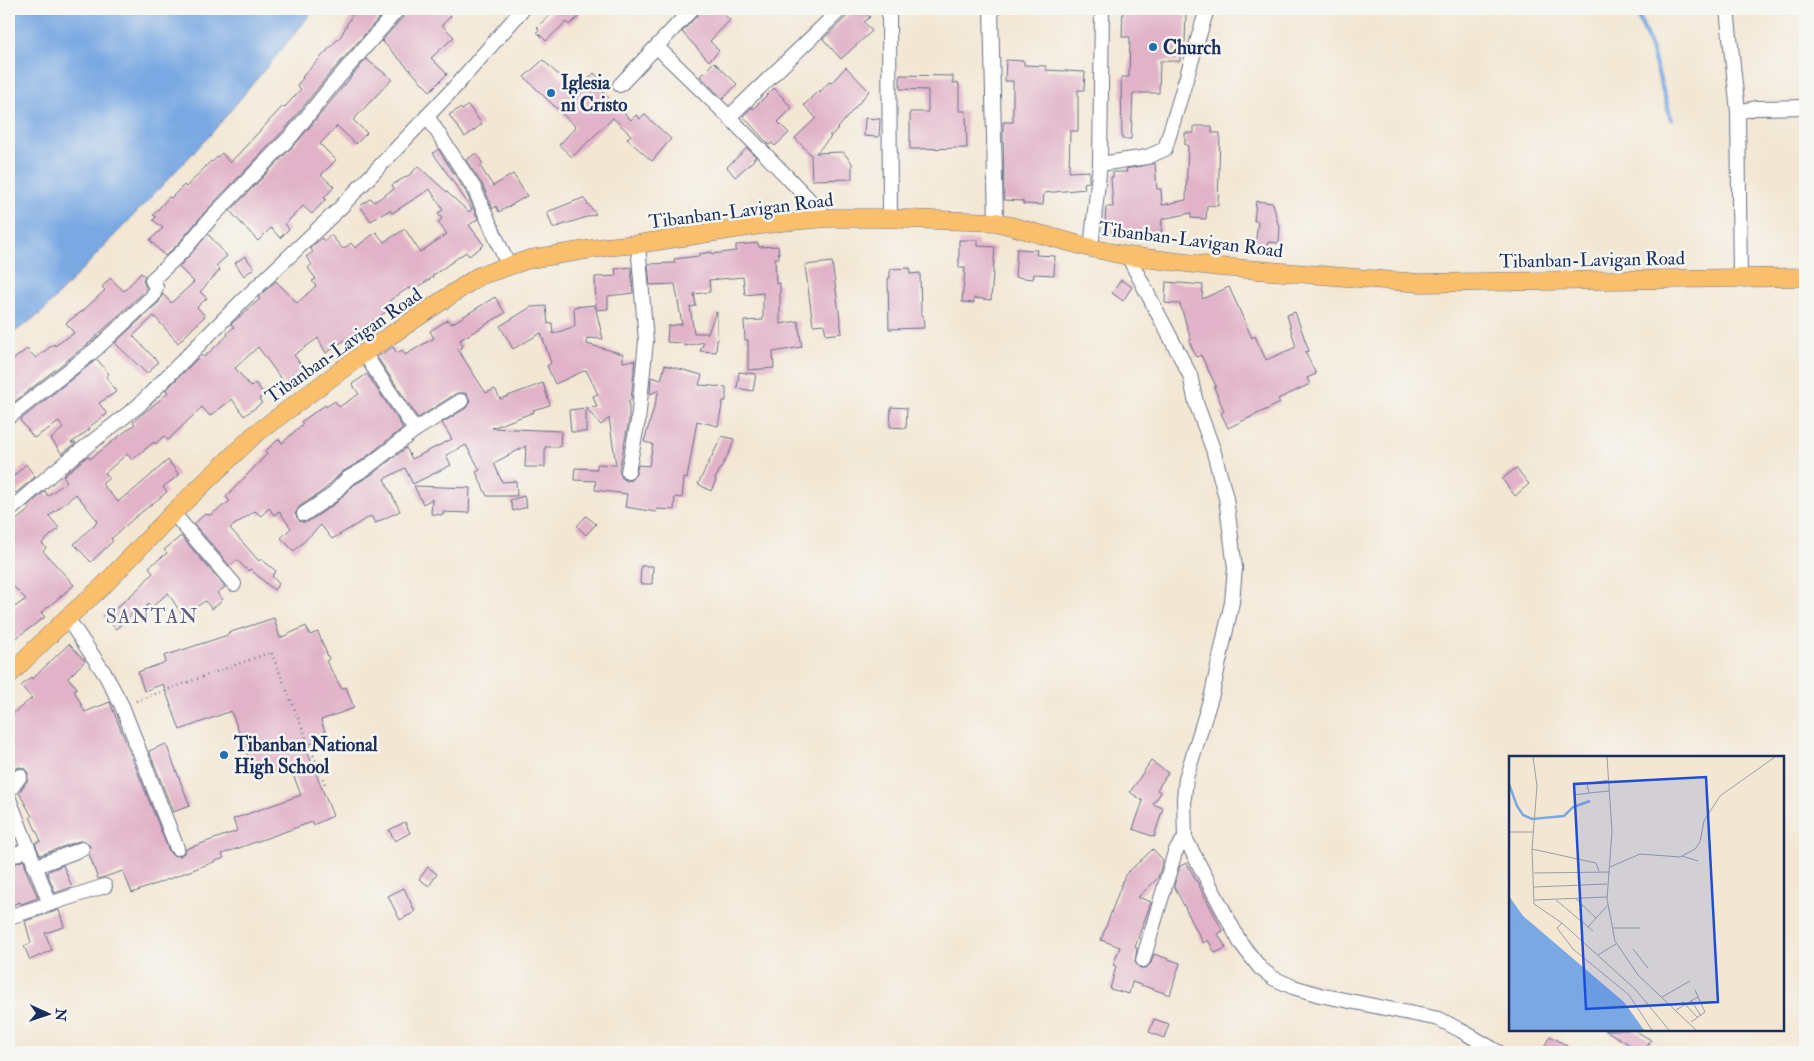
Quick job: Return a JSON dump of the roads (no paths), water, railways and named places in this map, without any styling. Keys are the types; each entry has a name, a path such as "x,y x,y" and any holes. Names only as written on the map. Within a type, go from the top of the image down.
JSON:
{"main road":[{"name":"Tibanban-Lavigan Road","path":"9,675 67,618 102,587 254,435 364,353 479,276 530,259 605,246 638,244 781,222 827,218 890,218 996,222 1128,256 1240,269 1420,283 1805,277"}],"street":[{"path":"9,417 95,350 153,296 156,288 152,280 184,250 222,206 294,134 339,77 398,9"},
{"path":"9,511 56,470 138,406 242,301 339,209 523,9"},
{"path":"620,85 692,9"},
{"path":"729,117 841,9"},
{"path":"889,9 890,218"},
{"path":"991,9 996,222"},
{"path":"1092,248 1100,164 1102,9"},
{"path":"1100,164 1147,157 1165,149 1207,9"},
{"path":"1727,9 1738,112 1740,278"},
{"path":"657,47 729,117 827,218"},
{"path":"1738,112 1756,108 1805,106"},
{"path":"426,116 474,188 508,265"},
{"path":"628,472 638,421 646,341 638,244"},
{"path":"1128,256 1190,375 1196,403 1213,449 1226,498 1235,568 1232,602 1212,694 1186,778 1184,798 1185,838 1240,942 1260,968 1273,978 1293,987 1320,994 1439,1019 1498,1052"},
{"path":"364,353 416,430"},
{"path":"304,514 331,496 347,479 366,468 416,430 461,401"},
{"path":"173,514 234,584"},
{"path":"67,618 105,674 122,706 177,848"},
{"path":"9,791 20,776"},
{"path":"9,799 50,904"},
{"path":"1143,960 1173,858 1185,838"},
{"path":"9,857 28,849"},
{"path":"34,867 82,849"},
{"path":"9,917 105,886"}],"water":[{"path":"9,9 315,9 211,134 41,313 9,336"}],"waterway":[{"path":"1636,9 1651,48 1671,119"}],"place":[{"name":"Church","path":"1153,47"},
{"name":"Iglesia ni Cristo","path":"551,93"},
{"name":"Tibanban National High School","path":"224,755"}],"district":[{"name":"SANTAN","path":"152,616"}]}
